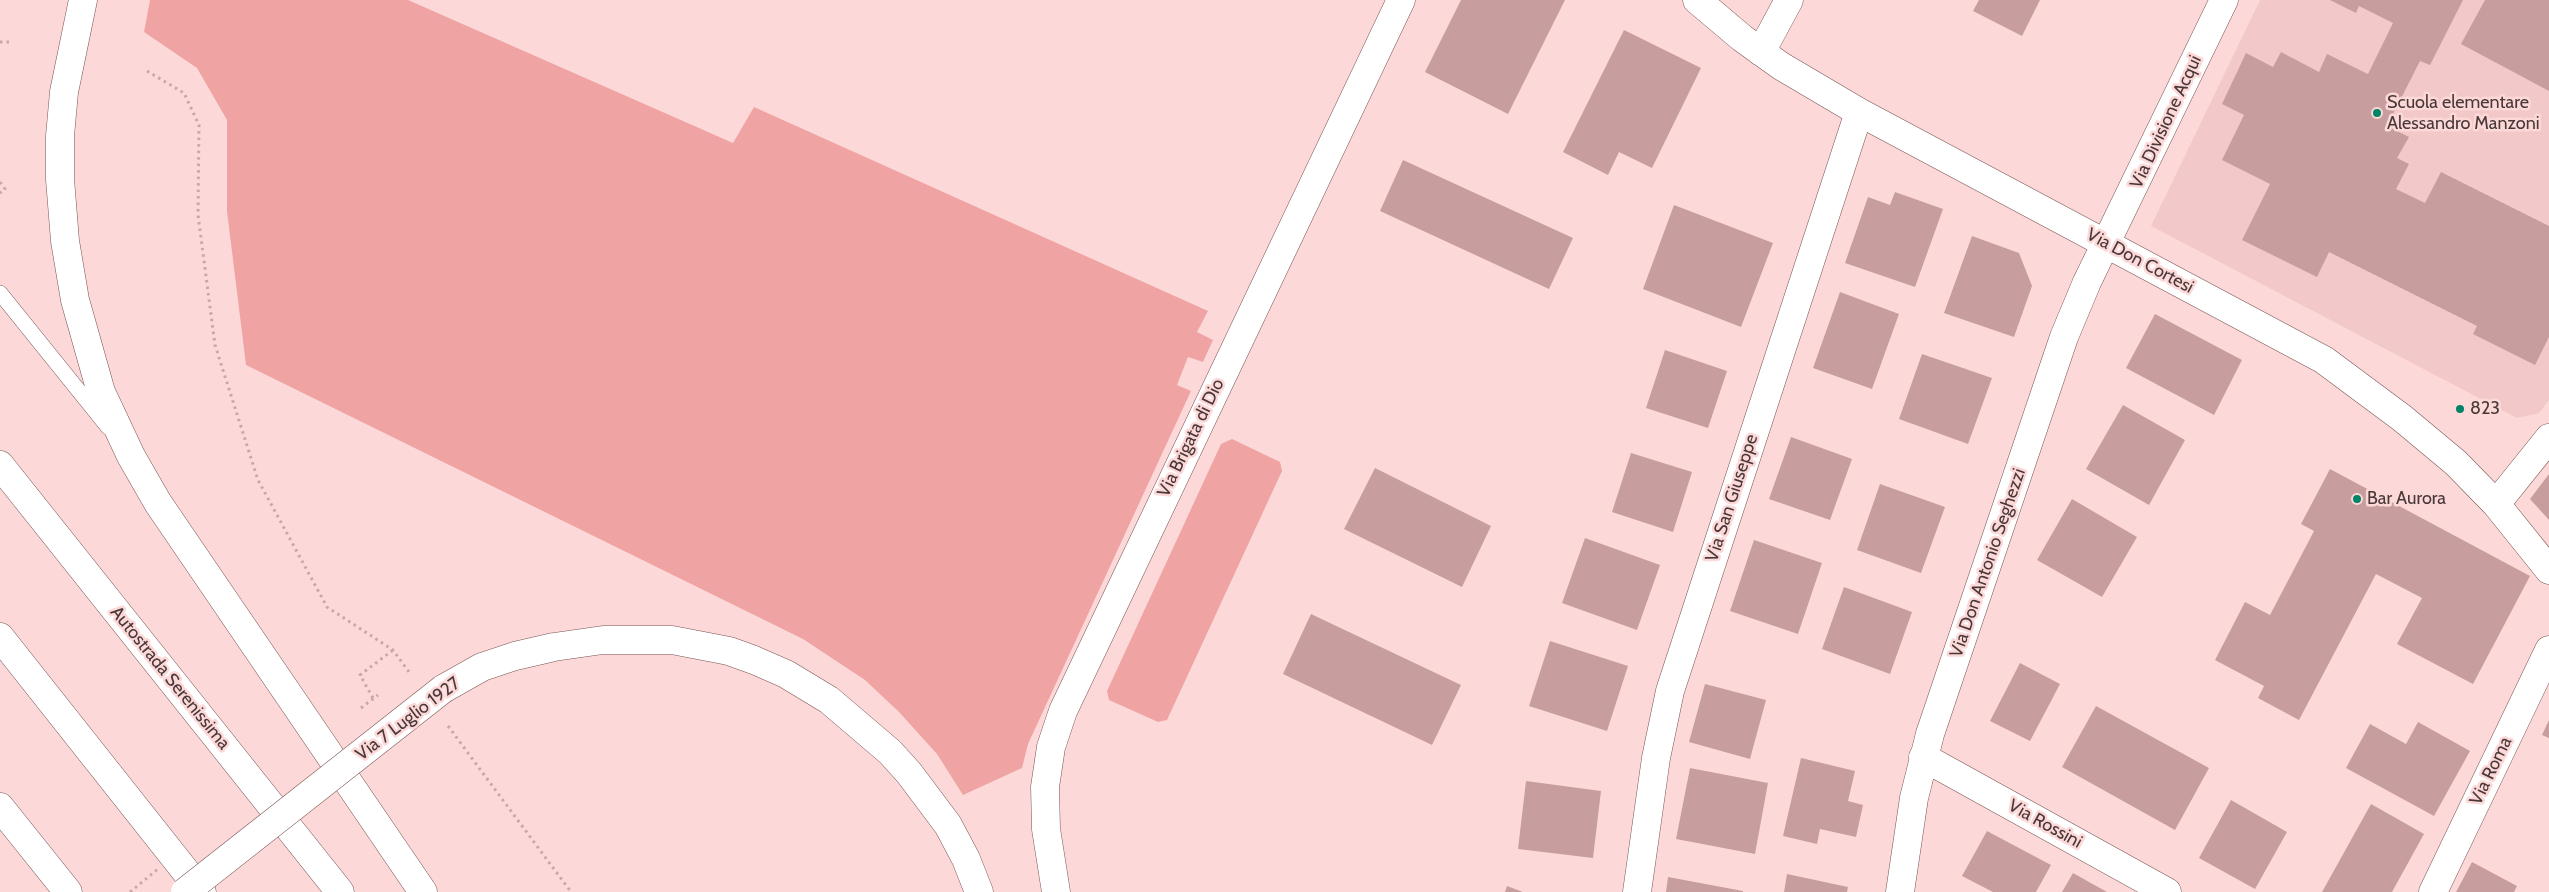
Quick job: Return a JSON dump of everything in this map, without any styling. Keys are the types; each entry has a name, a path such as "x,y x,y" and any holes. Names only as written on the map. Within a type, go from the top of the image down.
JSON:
{"main road":[{"path":"83,0 68,69 60,128 60,180 65,241 75,300 101,392 130,456 158,503 422,892"},
{"name":"Via Brigata di Dio","path":"1056,892 1046,829 1045,794 1047,766 1063,710 1401,0"},
{"name":"Via Don Cortesi","path":"1697,0 1761,52 1859,112 2324,360 2427,438 2496,504 2549,570"},
{"path":"1761,52 1789,0"},
{"name":"Via Divisione Acqui","path":"2107,244 2224,0"},
{"name":"Via San Giuseppe","path":"1637,892 1656,758 1670,691 1859,112"},
{"name":"Via Don Antonio Seghezzi","path":"1900,892 1910,818 1923,757 2064,337 2087,282 2107,244"},
{"path":"2496,504 2549,438"},
{"name":"Autostrada Serenissima","path":"0,465 340,892"},
{"path":"0,638 202,892"},
{"name":"Via 7 Luglio 1927","path":"185,892 443,689 482,668 515,656 554,646 603,640 672,640 729,651 786,674 829,700 890,752 909,773 948,826 966,859 979,892"},
{"name":"Via Roma","path":"2433,892 2549,650"},
{"name":"Via Rossini","path":"1923,757 2167,892"},
{"path":"0,806 68,892"}],"lane":[{"path":"0,293 130,456"}],"path":[{"path":"0,42 11,42"},
{"path":"147,71 184,93 199,125 198,215 215,345 258,480 327,607 393,650 410,674"},
{"path":"0,182 5,189 0,193"},
{"path":"373,698 360,675 393,650"},
{"path":"445,721 571,892"}],"shaded area":[{"path":"150,0 408,0 733,143 754,107 1208,311 1197,332 1213,340 1203,362 1188,357 1177,385 1191,391 1028,744 1022,768 963,795 937,754 899,712 865,680 803,639 246,365 227,211 227,120 197,68 144,32"},
{"name":"Scuola elementare Alessandro Manzoni","path":"2260,0 2549,0 2549,400 2539,413 2517,418 2151,226"},
{"path":"1232,439 1280,462 1282,471 1167,720 1158,722 1109,700 1107,691 1221,444"}],"building":[{"path":"1461,0 1565,0 1508,114 1425,72"},
{"path":"1979,0 2040,0 2022,36 1973,11"},
{"path":"2330,0 2463,0 2430,65 2420,61 2387,126 2409,137 2397,158 2409,164 2396,189 2425,203 2441,172 2549,226 2549,337 2535,365 2473,334 2477,326 2329,252 2317,277 2242,240 2270,184 2222,160 2244,115 2222,104 2246,53 2273,67 2281,52 2319,72 2327,54 2368,74 2393,23 2359,6 2356,13"},
{"path":"2485,0 2549,0 2549,91 2461,44"},
{"path":"1624,30 1701,68 1652,168 1619,152 1608,175 1563,152"},
{"path":"1403,160 1573,238 1549,289 1380,211"},
{"path":"1895,192 1943,209 1915,287 1845,263 1868,197 1890,205"},
{"path":"1674,205 1773,243 1741,327 1643,289"},
{"path":"1972,236 2019,253 2032,286 2014,337 1944,313"},
{"path":"1840,292 1899,314 1872,389 1813,368"},
{"path":"2155,314 2242,360 2214,415 2126,368"},
{"path":"1665,350 1727,371 1708,428 1646,408"},
{"path":"1922,354 1992,378 1968,444 1899,419"},
{"path":"2123,405 2185,440 2149,505 2086,469"},
{"path":"1791,437 1852,459 1830,520 1769,499"},
{"path":"1631,453 1692,472 1673,532 1612,512"},
{"path":"1375,468 1491,526 1462,587 1344,529"},
{"path":"2330,469 2530,576 2473,684 2397,644 2422,598 2376,574 2299,720 2258,698 2264,686 2215,660 2245,602 2270,615 2314,531 2301,524"},
{"path":"2549,474 2549,520 2530,499"},
{"path":"1880,484 1945,507 1921,573 1857,550"},
{"path":"2072,499 2137,537 2102,597 2037,560"},
{"path":"1585,538 1660,565 1637,630 1562,603"},
{"path":"1754,540 1822,563 1798,634 1730,611"},
{"path":"1844,587 1912,612 1890,674 1822,649"},
{"path":"1311,614 1461,685 1432,745 1283,674"},
{"path":"1550,641 1628,666 1607,731 1529,706"},
{"path":"2020,663 2060,684 2030,741 1990,721"},
{"path":"1705,684 1766,700 1750,759 1689,742"},
{"path":"2096,706 2209,768 2175,830 2062,767"},
{"path":"2549,720 2549,738 2542,735"},
{"path":"2418,722 2470,751 2434,816 2346,768 2370,724 2406,744"},
{"path":"1801,758 1855,771 1848,801 1863,805 1856,837 1820,829 1817,844 1783,836"},
{"path":"1690,768 1768,783 1755,854 1676,839"},
{"path":"1526,781 1601,791 1593,858 1518,849"},
{"path":"2231,800 2287,832 2255,889 2199,858"},
{"path":"2371,804 2424,834 2392,892 2322,892"},
{"path":"1987,831 2051,865 2036,892 1993,892 1962,876"},
{"path":"2472,862 2517,886 2514,892 2456,892"},
{"path":"2073,873 2107,892 2062,892"},
{"path":"1787,874 1848,887 1847,892 1784,892"},
{"path":"1668,877 1743,891 1743,892 1666,892"},
{"path":"1507,886 1523,892 1505,892"}],"place":[{"name":"Scuola elementare Alessandro Manzoni","path":"2377,113"},
{"name":"823","path":"2460,409"},
{"name":"Bar Aurora","path":"2357,499"}]}
